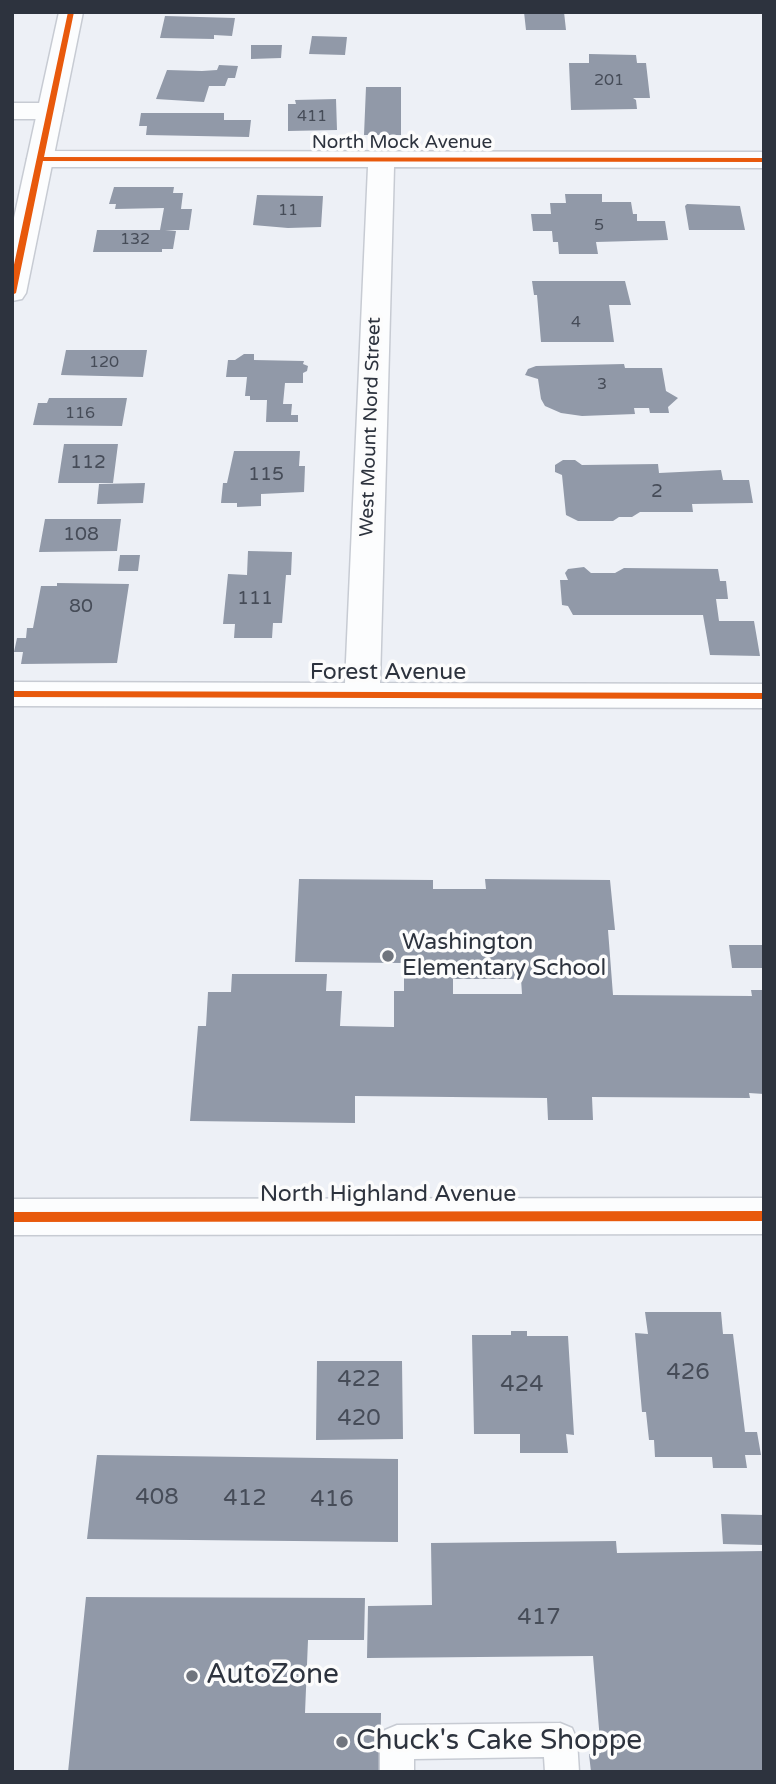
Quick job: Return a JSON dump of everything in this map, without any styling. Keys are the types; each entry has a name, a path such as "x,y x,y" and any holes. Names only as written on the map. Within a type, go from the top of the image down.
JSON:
{"street":[{"path":"12,293 71,12"},
{"path":"12,111 50,111"},
{"name":"North Mock Avenue","path":"40,159 764,160"},
{"name":"West Mount Nord Street","path":"362,694 381,160"},
{"name":"Forest Avenue","path":"12,694 764,696"},
{"name":"North Highland Avenue","path":"12,1217 764,1216"}],"lane":[{"path":"397,1772 397,1742 560,1740 562,1772"}],"building":[{"path":"524,12 564,12 566,30 526,30"},
{"path":"165,16 235,18 232,36 214,35 214,39 160,38"},
{"path":"312,36 347,37 345,55 309,54"},
{"path":"251,45 282,45 281,58 251,59"},
{"path":"589,54 636,55 637,63 646,63 650,98 633,98 636,100 637,109 571,110 569,63 589,63"},
{"path":"219,65 238,66 235,78 228,78 225,86 209,86 204,102 156,99 167,70 217,70"},
{"path":"366,87 401,87 401,135 364,135"},
{"path":"336,99 337,130 288,131 288,104 296,104 295,100"},
{"path":"141,113 224,113 224,120 251,120 249,137 146,135 147,126 139,126"},
{"path":"114,187 174,187 173,193 183,193 181,209 192,209 189,230 165,230 176,231 173,249 162,249 162,252 93,252 97,230 160,230 164,208 115,209 116,204 109,204"},
{"path":"565,194 602,194 602,202 631,202 633,214 637,214 637,221 665,221 668,240 596,242 598,254 559,254 558,242 553,242 552,231 533,231 531,214 551,214 550,203 566,203"},
{"path":"257,195 323,196 321,227 253,225"},
{"path":"685,206 740,206 745,230 689,230"},
{"path":"532,281 625,281 631,305 609,305 614,342 541,342 537,295 534,295"},
{"path":"66,350 147,350 143,377 61,375"},
{"path":"244,354 254,354 254,360 304,361 303,364 308,366 303,373 303,383 285,383 283,404 292,404 291,415 298,415 298,422 266,422 267,400 250,400 250,396 245,396 247,377 226,377 228,360 235,360"},
{"path":"624,364 625,368 662,368 666,391 678,398 668,407 669,413 650,413 649,408 634,408 635,414 582,416 561,413 545,406 541,399 538,379 525,375 528,369 536,366"},
{"path":"49,398 127,398 122,426 33,425 38,403 47,403"},
{"path":"64,444 118,444 113,483 58,483"},
{"path":"234,451 300,451 299,466 305,466 304,492 261,494 261,506 237,507 237,503 221,503 223,483 227,483"},
{"path":"563,460 575,460 582,465 658,464 659,473 721,470 723,480 749,480 753,503 692,504 693,512 640,512 632,517 619,517 613,521 578,521 566,515 562,475 555,472 555,465"},
{"path":"145,483 143,503 97,504 99,484"},
{"path":"45,519 121,519 117,551 39,552"},
{"path":"248,551 292,552 291,575 286,575 282,623 273,623 272,638 234,638 235,624 223,624 228,574 247,575"},
{"path":"120,555 140,555 138,571 118,571"},
{"path":"584,567 591,573 615,573 624,568 718,569 720,581 726,581 728,599 716,599 719,621 754,621 760,656 710,655 703,615 573,615 568,606 562,605 560,580 568,580 565,573 568,569"},
{"path":"57,583 129,584 117,663 21,664 23,652 14,652 17,638 26,638 27,628 33,628 41,586 57,586"},
{"path":"299,879 433,880 433,889 486,889 485,879 610,880 615,930 608,930 613,995 752,996 751,990 764,990 764,1094 749,1093 750,1098 592,1097 593,1120 548,1120 547,1098 355,1096 355,1123 190,1121 198,1026 206,1026 208,992 231,992 232,974 327,974 326,991 342,991 340,1026 394,1027 394,991 404,991 404,963 295,962","holes":["453,979 521,979 522,994 453,994"]},
{"path":"729,945 764,945 764,968 732,968"},
{"path":"645,1312 721,1312 723,1334 733,1334 745,1432 757,1432 761,1455 745,1455 747,1468 713,1468 712,1457 655,1457 654,1440 649,1440 646,1412 642,1412 635,1333 648,1334"},
{"path":"511,1331 527,1331 527,1336 568,1336 574,1435 566,1434 568,1453 520,1453 520,1434 474,1434 472,1335 511,1335"},
{"path":"317,1361 402,1361 403,1439 316,1440"},
{"path":"97,1455 398,1459 398,1542 87,1539"},
{"path":"721,1514 764,1515 764,1545 723,1544"},
{"path":"616,1541 617,1553 764,1551 764,1772 591,1772 589,1754 601,1753 593,1656 367,1658 368,1606 432,1605 431,1543"},
{"name":"AutoZone","path":"86,1597 365,1598 364,1640 308,1640 305,1713 381,1713 380,1772 68,1772"}],"cycle path":[{"path":"12,293 71,12"},
{"path":"40,159 764,160"},
{"path":"12,694 764,696"},
{"path":"12,1217 764,1216"}],"place":[{"name":"Washington Elementary School","path":"388,956"},
{"name":"AutoZone","path":"192,1676"},
{"name":"Chuck's Cake Shoppe","path":"342,1742"}]}
